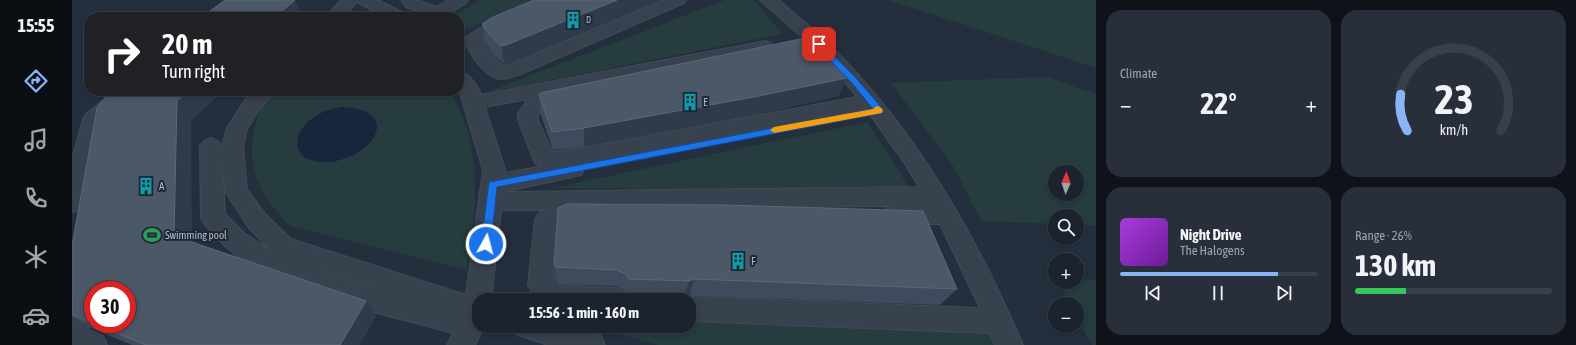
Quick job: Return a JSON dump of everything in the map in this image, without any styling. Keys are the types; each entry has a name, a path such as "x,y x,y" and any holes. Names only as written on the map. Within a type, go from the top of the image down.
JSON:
{"street":[{"path":"339,12 350,0"},
{"path":"365,0 388,12"},
{"path":"409,0 412,4 434,12"},
{"path":"439,12 460,0"},
{"path":"452,12 472,0"},
{"path":"464,34 548,0"},
{"path":"565,0 489,30 473,40 476,48 495,69 501,73 514,70 678,0"},
{"path":"467,90 694,0"},
{"path":"768,0 796,45 853,80 875,106 907,149 961,238 1009,345"},
{"path":"467,90 796,45"},
{"path":"796,45 534,105 528,114 528,120 544,158 552,160 584,156 875,106"},
{"path":"467,90 494,170 477,293"},
{"path":"79,209 93,119 122,96"},
{"path":"79,209 103,125 112,113 133,96"},
{"path":"260,96 252,105 237,128 232,148 236,191 257,221 283,247 472,315"},
{"path":"492,192 875,106"},
{"path":"212,146 214,218 235,240 261,259 355,295 472,316"},
{"path":"492,192 942,205"},
{"path":"547,293 541,284 547,220 563,211 942,205"},
{"path":"80,268 75,315 75,337 93,345"},
{"path":"696,302 997,317"},
{"path":"696,309 997,317"},
{"path":"551,333 591,345"}],"green space":[{"path":"480,0 537,0 464,30 464,12 460,12"},
{"path":"725,0 754,0 783,34 485,93"},
{"path":"889,0 1096,0 1096,68"},
{"path":"1046,77 1096,94 1096,226 1084,225 1084,209 1048,209 1048,224 981,221 954,167 891,83"},
{"path":"271,96 453,96 461,112 468,134 473,156 475,179 473,225 466,270 290,226 271,204 264,193 254,169 252,142 255,127 258,116"},
{"path":"867,122 912,192 552,188"},
{"path":"1084,279 1096,280 1096,345 1092,345 1084,331 1084,297 1066,297 1062,289 1084,289"},
{"path":"696,322 989,333 993,345 658,345 616,333 696,333"}],"water":[{"path":"342,107 362,110 373,117 377,126 374,136 366,146 354,155 339,160 322,162 304,157 299,151 297,145 301,130 306,123 327,110"}],"building":[{"path":"225,0 295,0 281,12 209,12"},
{"path":"534,0 617,0 501,46 489,34 482,24 493,17"},
{"path":"810,37 847,78 754,97 584,128 552,132 539,94 540,93"},
{"name":"A","path":"108,96 182,96 177,101 174,236 366,301 340,345 146,345 116,333 136,333 136,281 84,281 84,320 72,315 73,240 97,108"},
{"name":"F","path":"567,204 726,205 923,211 957,289 694,279 689,281 629,279 626,274 617,270 556,267 554,265 558,208"}],"slow traffic":[{"path":"774,130 879,110 877,109"}],"place":[{"name":"D","path":"573,20"},
{"name":"E","path":"690,102"},
{"name":"A","path":"146,186"},
{"name":"Swimming pool","path":"152,235"},
{"name":"F","path":"738,261"}],"route":[{"path":"486,244 493,184 879,110 819,44"}]}
